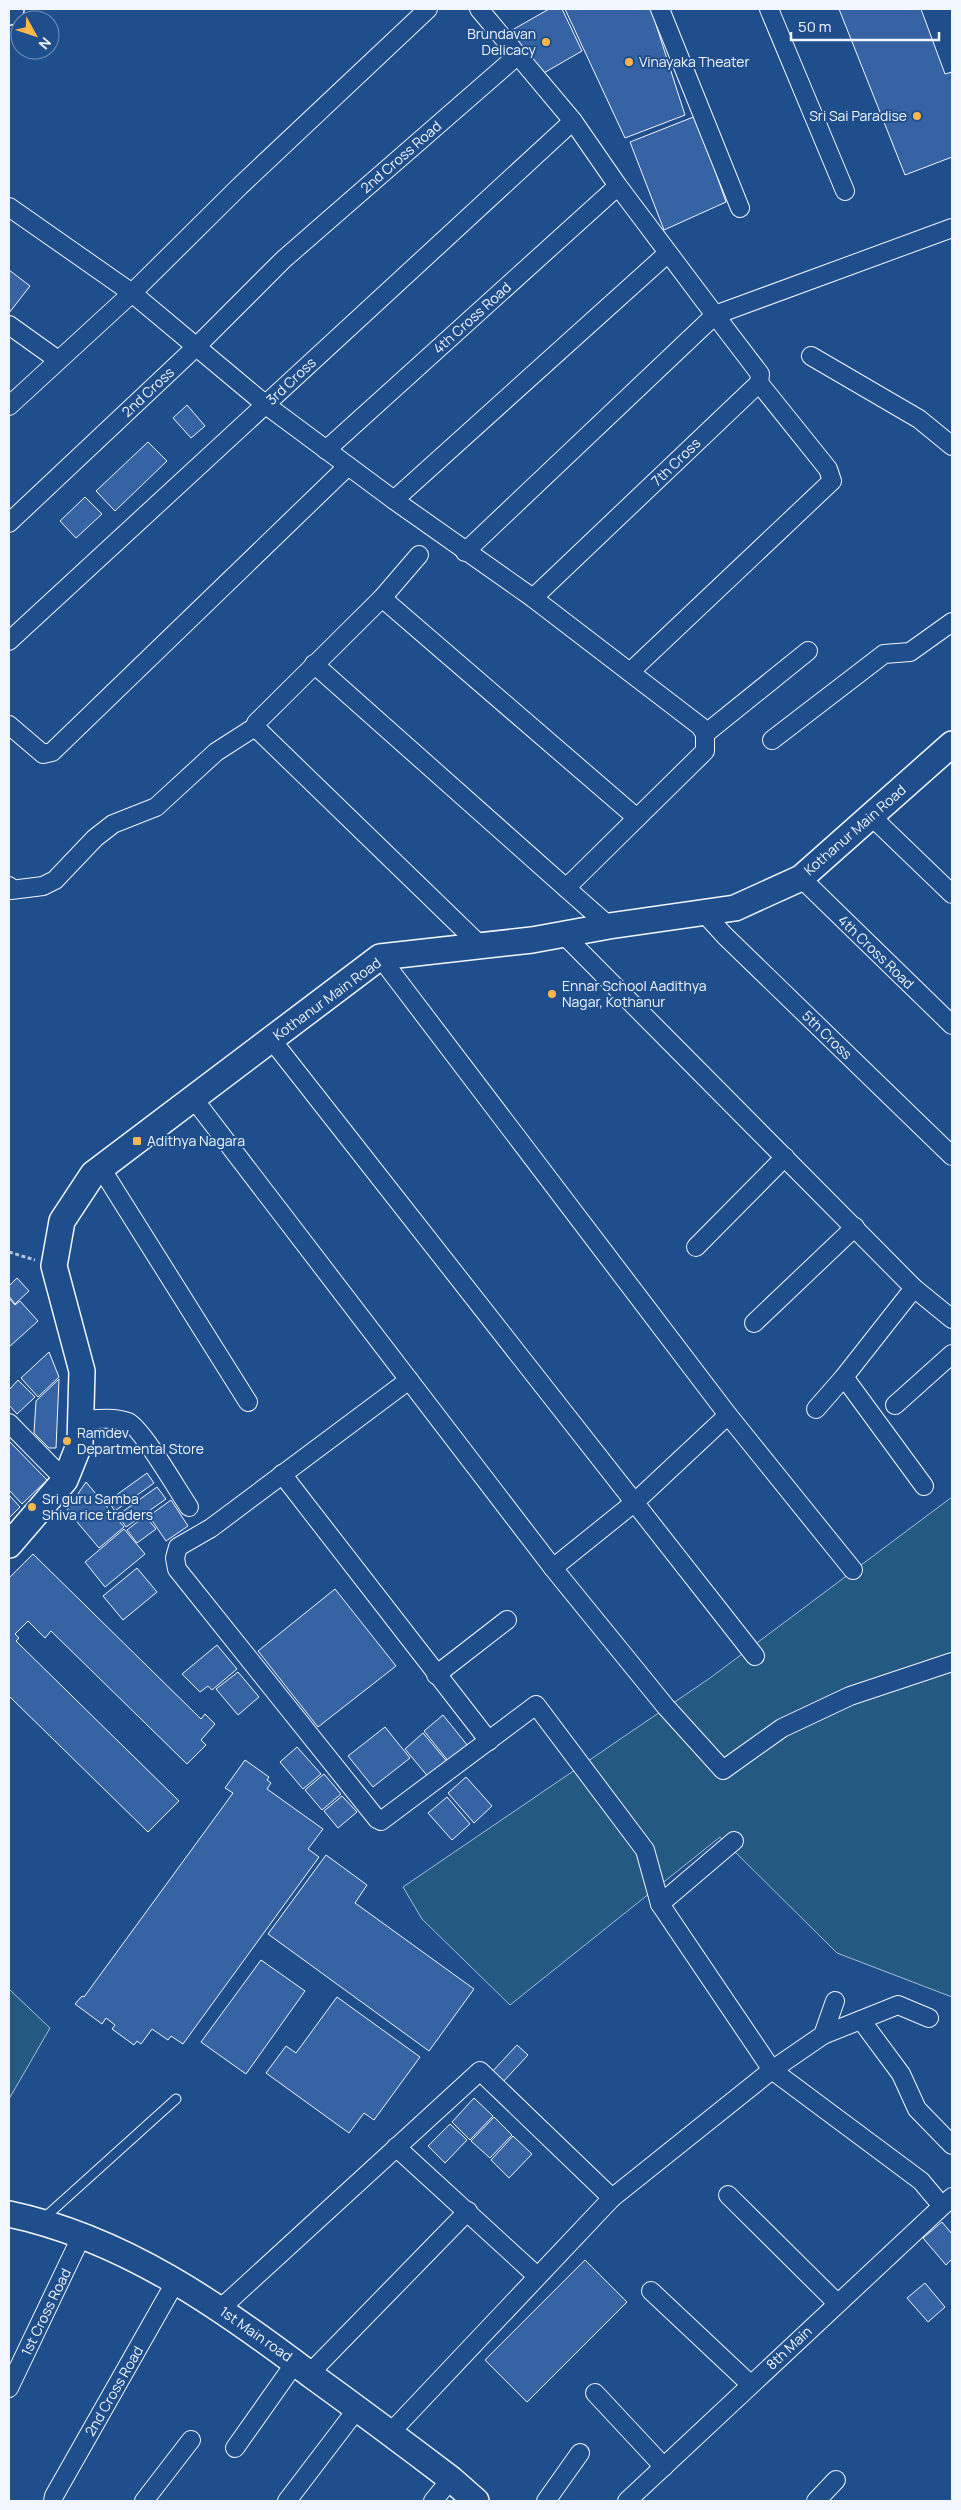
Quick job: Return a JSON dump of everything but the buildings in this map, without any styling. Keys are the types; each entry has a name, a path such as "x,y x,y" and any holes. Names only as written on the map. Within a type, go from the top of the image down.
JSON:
{"street":[{"path":"9,406 132,292 240,186 428,9"},
{"path":"479,9 573,120 618,186 760,374 759,383 828,469 832,481 630,672"},
{"path":"660,9 740,208"},
{"path":"769,9 845,192"},
{"name":"2nd Cross Road","path":"284,259 518,54"},
{"name":"3rd Cross","path":"9,641 573,120"},
{"name":"4th Cross Road","path":"326,450 618,186"},
{"path":"9,207 132,292 266,405 465,552 533,598 700,726 706,734 705,751 566,888"},
{"path":"465,552 714,314 952,228"},
{"path":"394,500 668,253"},
{"name":"2nd Cross","path":"9,523 197,346 284,259"},
{"path":"9,325 58,360"},
{"path":"812,356 919,419 952,446"},
{"name":"7th Cross","path":"533,598 759,383"},
{"path":"9,725 42,754 52,752 348,466"},
{"path":"9,886 11,890 43,886 56,880 112,824 156,807 216,752 255,727 256,723 314,664 382,598 419,555"},
{"path":"382,598 637,818"},
{"path":"772,740 884,654 910,652 952,622"},
{"path":"706,734 808,651"},
{"path":"314,664 609,926"},
{"path":"255,727 256,731 481,946"},
{"name":"Kothanur Main Road","path":"9,1545 65,1480 80,1443 82,1371 54,1266 62,1221 92,1174 380,957 481,946 735,908 801,878 871,816 948,755"},
{"path":"871,816 952,894"},
{"name":"4th Cross Road","path":"801,878 952,1025"},
{"name":"5th Cross","path":"704,913 725,936 952,1156"},
{"path":"563,934 914,1288 952,1319"},
{"path":"380,957 728,1415 853,1570"},
{"path":"272,1039 755,1656"},
{"path":"193,1098 553,1568 666,1707 722,1770 782,1728 850,1696 952,1662"},
{"path":"696,1247 785,1157"},
{"path":"101,1168 248,1402"},
{"path":"754,1323 855,1227"},
{"path":"816,1409 844,1377 914,1288"},
{"path":"895,1406 952,1354"},
{"path":"844,1377 924,1486"},
{"path":"409,1380 211,1528 178,1548 175,1558 177,1568 377,1819 386,1820 536,1705 645,1850 660,1904 772,2070 947,2202"},
{"path":"553,1568 634,1502 728,1415"},
{"path":"82,1420 110,1419 130,1423 142,1436 189,1507"},
{"path":"9,1423 65,1480"},
{"path":"282,1474 489,1741"},
{"path":"436,1675 507,1620"},
{"path":"660,1904 734,1841"},
{"path":"823,2035 835,2001"},
{"path":"390,2433 612,2198 772,2070 823,2035 898,2005 929,2018"},
{"path":"861,2020 901,2074 917,2109 952,2145"},
{"path":"220,2309 480,2071 612,2198"},
{"path":"396,2147 537,2276"},
{"path":"728,2195 837,2303"},
{"name":"8th Main","path":"627,2501 750,2384 947,2202"},
{"path":"235,2448 303,2368 468,2211"},
{"name":"1st Main road","path":"9,2214 41,2221 82,2235 176,2281 220,2309 303,2368 451,2479 476,2501"},
{"name":"1st Cross Road","path":"9,2388 82,2235"},
{"name":"2nd Cross Road","path":"53,2501 54,2496 176,2281"},
{"path":"651,2291 750,2384"},
{"path":"595,2393 664,2467"},
{"path":"287,2501 358,2409"},
{"path":"144,2501 191,2440"},
{"path":"546,2501 580,2453"},
{"path":"433,2501 451,2479"},
{"path":"816,2501 836,2480"}],"lane":[{"path":"41,2221 176,2099"}],"shaded area":[{"path":"952,1497 952,1997 837,1953 720,1837 510,2005 422,1919 403,1887 710,1678"},
{"path":"9,1989 50,2028 9,2099"}],"place":[{"name":"Brundavan Delicacy","path":"546,42"},
{"name":"Vinayaka Theater","path":"629,62"},
{"name":"Sri Sai Paradise","path":"917,116"},
{"name":"Ennar School Aadithya Nagar, Kothanur","path":"552,994"},
{"name":"Adithya Nagara","path":"137,1141"},
{"name":"Ramdev Departmental Store","path":"67,1441"},
{"name":"Sri guru Samba Shiva rice traders","path":"32,1507"}]}
